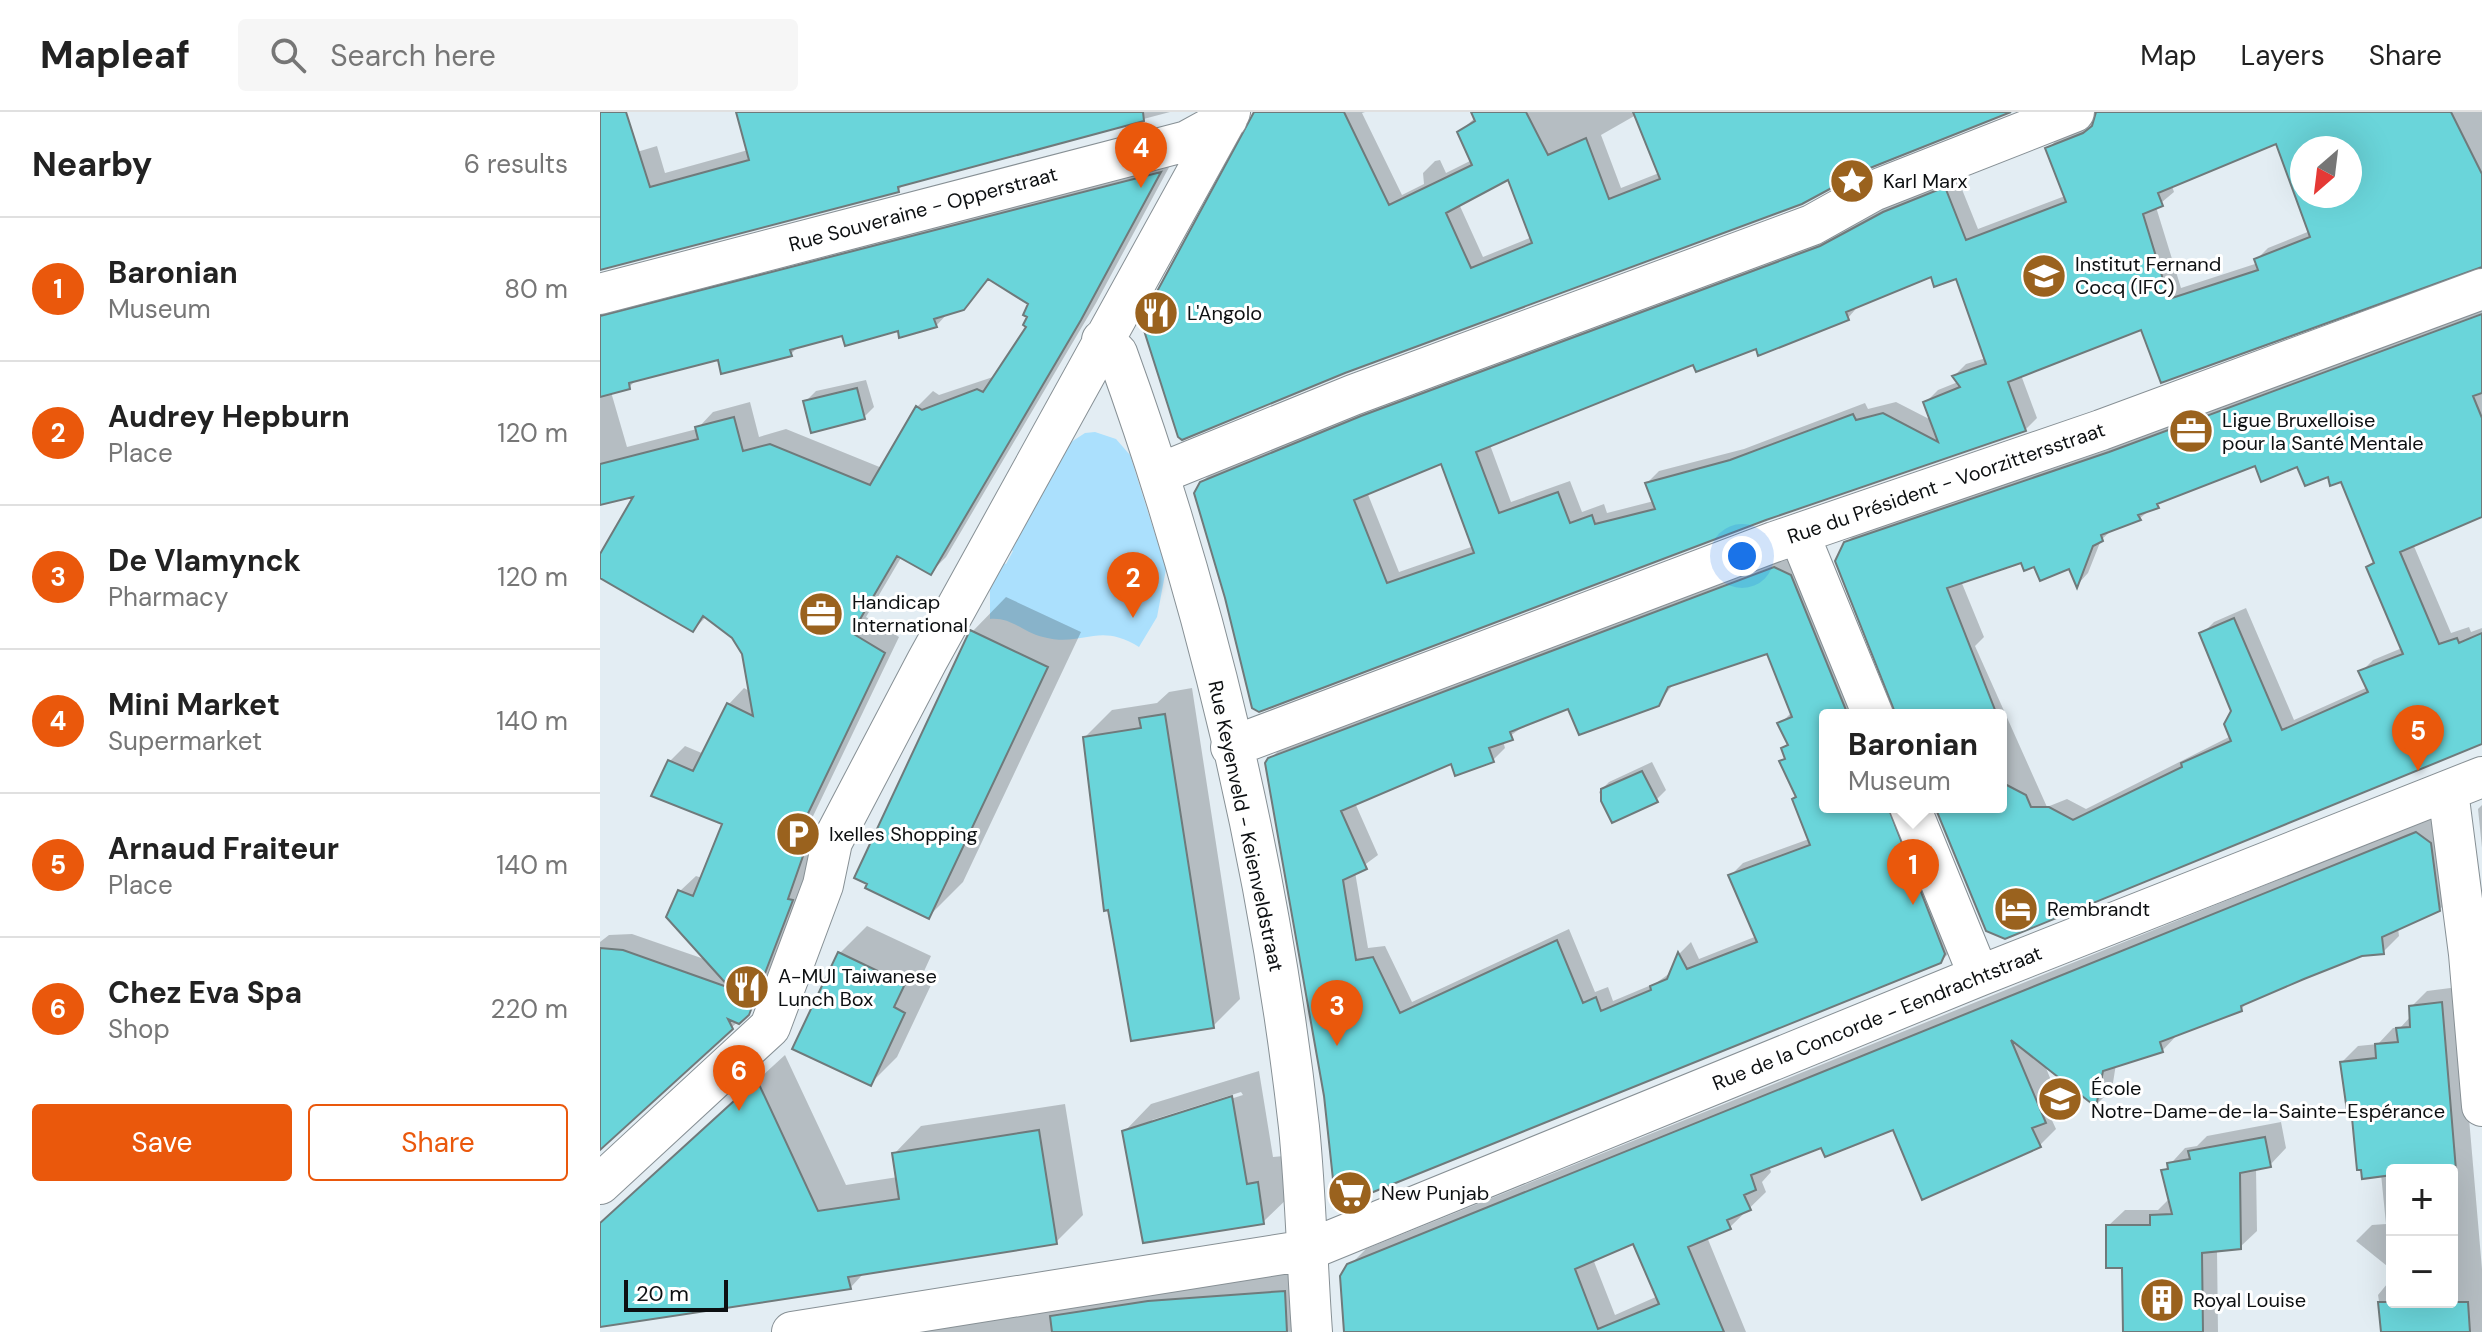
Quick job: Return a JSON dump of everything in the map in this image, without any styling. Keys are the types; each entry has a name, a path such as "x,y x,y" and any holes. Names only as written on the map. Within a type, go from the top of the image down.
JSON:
{"street":[{"path":"1161,473 1353,395 1812,225 1873,191 2074,112"},
{"path":"600,1184 770,1027 823,885 832,842 1102,340 1232,115"},
{"name":"Rue Souveraine - Opperstraat","path":"600,294 1187,141 1232,115"},
{"name":"Rue du Président - Voorzittersstraat","path":"1231,747 1799,534 2101,430 2482,289"},
{"name":"Rue Keyenveld - Keienveldstraat","path":"1102,340 1117,353 1161,473 1203,625 1231,747 1277,972 1298,1124 1312,1332"},
{"path":"1799,534 1871,709"},
{"path":"2465,784 2469,954 2482,1106"},
{"name":"Rue de la Concorde - Eendrachtstraat","path":"792,1332 1308,1250 1979,976 2465,784"},
{"path":"1912,813 1979,976"}],"shaded area":[{"path":"1095,432 1116,439 1130,455 1166,569 1157,617 1139,647 1101,635 1057,640 1036,635 1011,622 990,619 990,586 1001,562 1006,564 1013,551 1009,548 1065,446 1085,433"}],"building":[{"path":"600,112 626,112 650,187 749,160 736,112 1143,112 1144,121 898,187 899,192 600,270"},
{"path":"1254,112 1344,112 1389,205 1472,165 1457,132 1475,121 1471,112 1526,112 1548,155 1586,138 1609,199 1660,179 1633,112 2011,112 1865,170 1802,204 1345,373 1182,440 1178,437 1141,321","holes":["1508,180 1532,243 1471,268 1446,213"]},
{"path":"2096,112 2451,112 2482,174 2482,267 2161,383 2141,330 2008,382 2026,431 1766,520 1259,712 1252,708 1225,598 1194,493 1200,482 1361,416 1820,246 1883,212 1945,187 1966,240 2066,202 2045,148 2083,133 2092,126","holes":["2290,136 2362,136 2362,208 2299,208 2310,237 2254,259 2258,270 2169,299 2143,214 2163,206 2158,193 2276,144 2290,182","1931,277 1934,287 1956,279 1986,364 1952,376 1960,387 1923,402 1938,442 1883,413 1856,420 1853,414 1730,460 1645,483 1655,509 1595,524 1592,515 1570,523 1558,492 1499,513 1476,452 1693,365 1696,372 1756,349 1758,356 1849,320 1846,312","1441,464 1474,553 1387,583 1354,500"]},
{"path":"1161,172 1081,320 931,575 897,556 852,633 885,653 790,851 803,856 788,899 793,900 749,1015 739,1024 728,1019 733,1029 600,1150 600,948 623,950 730,988 666,917 678,890 693,896 722,824 651,796 668,760 693,771 727,703 753,716 742,654 732,638 703,616 693,632 600,578 600,554 633,497 600,505 600,464 698,439 695,427 734,417 743,451 770,444 870,485 916,406 922,410 977,389 983,392 1026,327 1023,325 1027,317 1023,315 1028,304 988,279 964,310 934,319 937,327 899,338 898,331 845,346 842,336 790,350 792,356 721,374 718,360 629,383 630,389 600,397 600,316"},
{"path":"2482,314 2482,393 2473,396 2482,418 2482,517 2400,552 2439,644 2457,638 2459,643 2482,633 2482,744 2005,939 1986,931 1937,813 2007,813 2007,785 2026,795 2031,807 2049,807 2073,820 2182,767 2181,763 2231,741 2224,724 2231,711 2199,633 2234,618 2282,730 2368,692 2358,671 2403,654 2366,567 2374,563 2341,482 2330,486 2328,477 2305,486 2297,467 2261,482 2255,466 2157,504 2159,508 2138,515 2141,520 2101,535 2103,541 2093,546 2077,588 2069,569 2040,581 2034,567 2024,571 2021,563 1947,588 1995,709 1894,709 1835,561 1844,542 2109,452"},
{"path":"857,388 865,419 811,433 803,401"},
{"path":"1774,567 1791,575 1846,709 1819,709 1819,813 1890,813 1945,954 1941,963 1336,1207 1324,1096 1265,763 1268,758","holes":["1767,654 1792,717 1777,723 1788,745 1781,748 1785,759 1779,761 1796,797 1792,799 1810,845 1728,875 1757,942 1687,969 1678,952 1667,979 1650,986 1651,990 1601,1011 1596,997 1583,1003 1557,940 1400,1013 1373,957 1356,960 1343,880 1367,869 1341,811 1451,764 1455,776 1494,762 1489,748 1513,740 1510,732 1568,709 1579,735 1659,706 1668,687"]},
{"path":"970,630 1048,667 929,919 865,888 867,884 854,878"},
{"path":"1165,714 1214,1028 1131,1041 1108,910 1104,911 1083,737 1141,728 1139,718"},
{"path":"1642,771 1658,802 1612,823 1601,801 1601,789"},
{"path":"2416,832 2431,843 2440,911 2382,937 2384,954 2362,956 2304,979 2241,1006 2242,1011 2160,1042 2163,1052 2103,1071 2096,1107 2011,1040 2046,1123 2032,1128 2041,1147 1922,1200 1893,1130 1825,1157 1821,1148 1751,1175 1756,1190 1744,1195 1751,1210 1727,1220 1731,1229 1688,1247 1724,1332 1344,1332 1340,1276 1347,1264","holes":["1633,1244 1659,1304 1598,1329 1575,1269"]},
{"path":"838,952 905,984 894,1007 905,1013 871,1086 792,1049"},
{"path":"2442,1002 2456,1164 2386,1164 2386,1176 2362,1179 2361,1170 2357,1170 2352,1118 2348,1118 2340,1062 2376,1058 2375,1044 2398,1042 2396,1028 2410,1027 2409,1006"},
{"path":"757,1080 818,1211 899,1199 892,1153 1039,1130 1057,1244 848,1277 851,1289 600,1327 600,1223"},
{"path":"1232,1096 1247,1184 1258,1182 1264,1224 1143,1243 1122,1131"},
{"name":"Royal Louise","path":"2265,1137 2271,1167 2240,1173 2241,1249 2202,1253 2203,1332 2123,1332 2122,1268 2106,1268 2106,1225 2150,1225 2150,1215 2172,1214 2161,1170 2168,1169 2167,1163 2190,1159 2188,1151"},
{"path":"1285,1291 1287,1332 1052,1332 1050,1316 1148,1301"},
{"path":"2378,1302 2386,1302 2386,1308 2458,1308 2458,1302 2468,1302 2470,1332 2381,1332"}],"place":[{"name":"Karl Marx","path":"1852,181"},
{"name":"Mini Market","path":"1141,188"},
{"name":"Institut Fernand Cocq (IFC)","path":"2044,276"},
{"name":"L'Angolo","path":"1156,313"},
{"name":"Ligue Bruxelloise pour la Santé Mentale","path":"2191,431"},
{"name":"Handicap International","path":"821,614"},
{"name":"Audrey Hepburn","path":"1133,618"},
{"name":"Arnaud Fraiteur","path":"2418,771"},
{"name":"Ixelles Shopping","path":"798,834"},
{"name":"Baronian","path":"1913,905"},
{"name":"Rembrandt","path":"2016,909"},
{"name":"A-MUI Taiwanese Lunch Box","path":"747,987"},
{"name":"De Vlamynck","path":"1337,1046"},
{"name":"École Notre-Dame-de-la-Sainte-Espérance","path":"2060,1099"},
{"name":"Chez Eva Spa","path":"739,1111"},
{"name":"New Punjab","path":"1350,1193"},
{"name":"Royal Louise","path":"2162,1300"}]}
